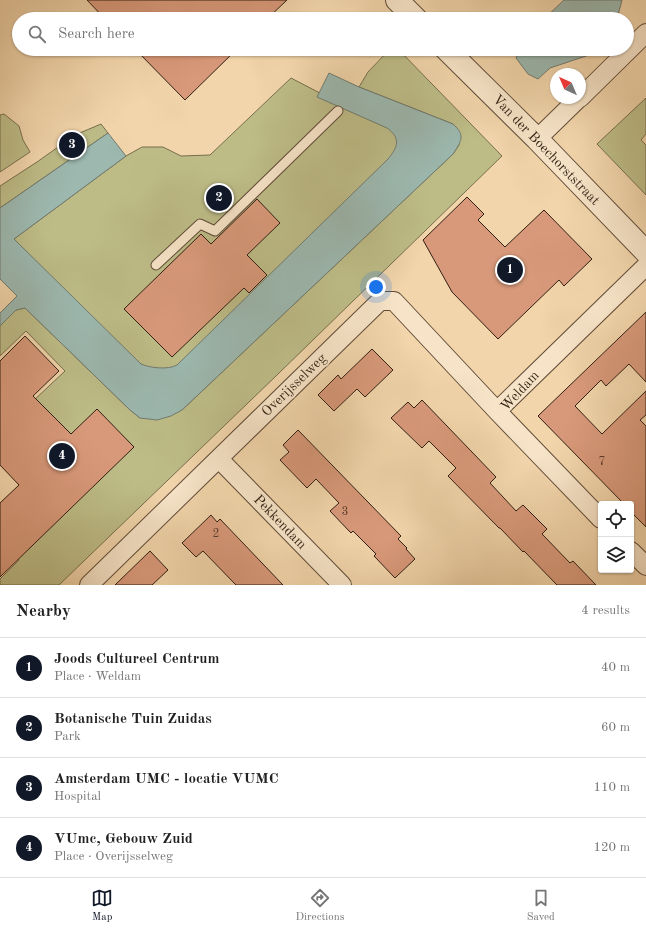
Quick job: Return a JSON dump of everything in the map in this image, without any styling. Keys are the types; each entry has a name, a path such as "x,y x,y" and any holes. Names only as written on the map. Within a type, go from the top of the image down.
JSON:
{"street":[{"path":"397,0 409,12"},
{"path":"634,45 646,33"},
{"name":"Van der Boechorststraat","path":"453,56 537,139 646,252"},
{"path":"586,92 623,56"},
{"path":"537,139 574,104"},
{"name":"Weldam","path":"598,516 497,411 646,266"},
{"name":"Overijsselweg","path":"89,585 380,301 394,301 497,411"},
{"name":"Pekkendam","path":"219,459 342,585"},
{"path":"634,554 646,566"}],"lane":[{"path":"156,265 200,224 215,231 338,112"}],"shaded area":[{"path":"383,56 405,56 502,156 59,585 0,585 0,579 19,560 6,547 68,439 32,402 65,371 26,331 0,356 0,326 16,310 25,308 140,418 182,410 453,154 459,145 453,124 359,87 368,72"},
{"path":"291,78 339,103 410,122 413,154 165,393 14,239 126,156 142,147 163,147 181,156 210,155"},
{"path":"646,98 646,134 641,140 646,145 646,195 597,144"},
{"path":"4,114 19,126 23,140 30,152 0,172 0,115"},
{"path":"101,124 108,133 0,208 0,186 75,135"}],"water":[{"path":"564,0 622,0 619,12 551,12"},
{"path":"517,56 586,56 550,68 538,79 528,74 516,58"},
{"path":"329,73 359,87 453,124 460,132 460,142 453,154 182,410 171,416 157,420 140,418 25,308 16,310 0,326 0,313 17,296 0,279 0,208 108,133 126,156 14,239 141,364 159,368 169,368 177,365 388,159 396,147 396,139 387,128 317,97"}],"building":[{"path":"87,0 287,0 274,12 98,12"},
{"path":"142,56 230,56 185,100"},
{"path":"467,197 484,214 478,220 505,247 544,210 592,259 564,286 559,280 498,339 452,292 423,240"},
{"path":"257,199 280,223 247,255 267,275 249,293 244,288 172,357 124,309 201,234 211,244"},
{"path":"646,312 646,382 629,364 606,386 601,380 575,406 602,434 646,391 646,415 640,420 646,426 646,527 634,515 634,501 621,501 538,416"},
{"path":"25,336 59,371 33,396 71,434 97,409 134,447 0,577 0,503 19,485 0,465 0,361"},
{"path":"372,349 393,370 365,397 357,389 334,411 318,395 338,375 341,379"},
{"path":"422,400 496,477 490,483 516,511 523,505 547,529 542,534 570,563 573,561 596,585 557,585 448,476 456,468 429,441 422,448 391,418 408,402 414,408"},
{"path":"298,430 401,536 398,539 415,559 395,578 374,556 376,554 353,531 351,533 330,511 339,503 316,479 307,488 280,460 289,452 283,445"},
{"path":"211,515 217,522 220,519 283,585 236,585 203,551 196,557 182,543"},
{"path":"150,551 168,570 152,585 115,585"}],"place":[{"name":"Amsterdam UMC - locatie VUMC","path":"72,145"},
{"name":"Botanische Tuin Zuidas","path":"219,198"},
{"name":"Joods Cultureel Centrum","path":"510,270"},
{"name":"VUmc, Gebouw Zuid","path":"62,456"}]}
